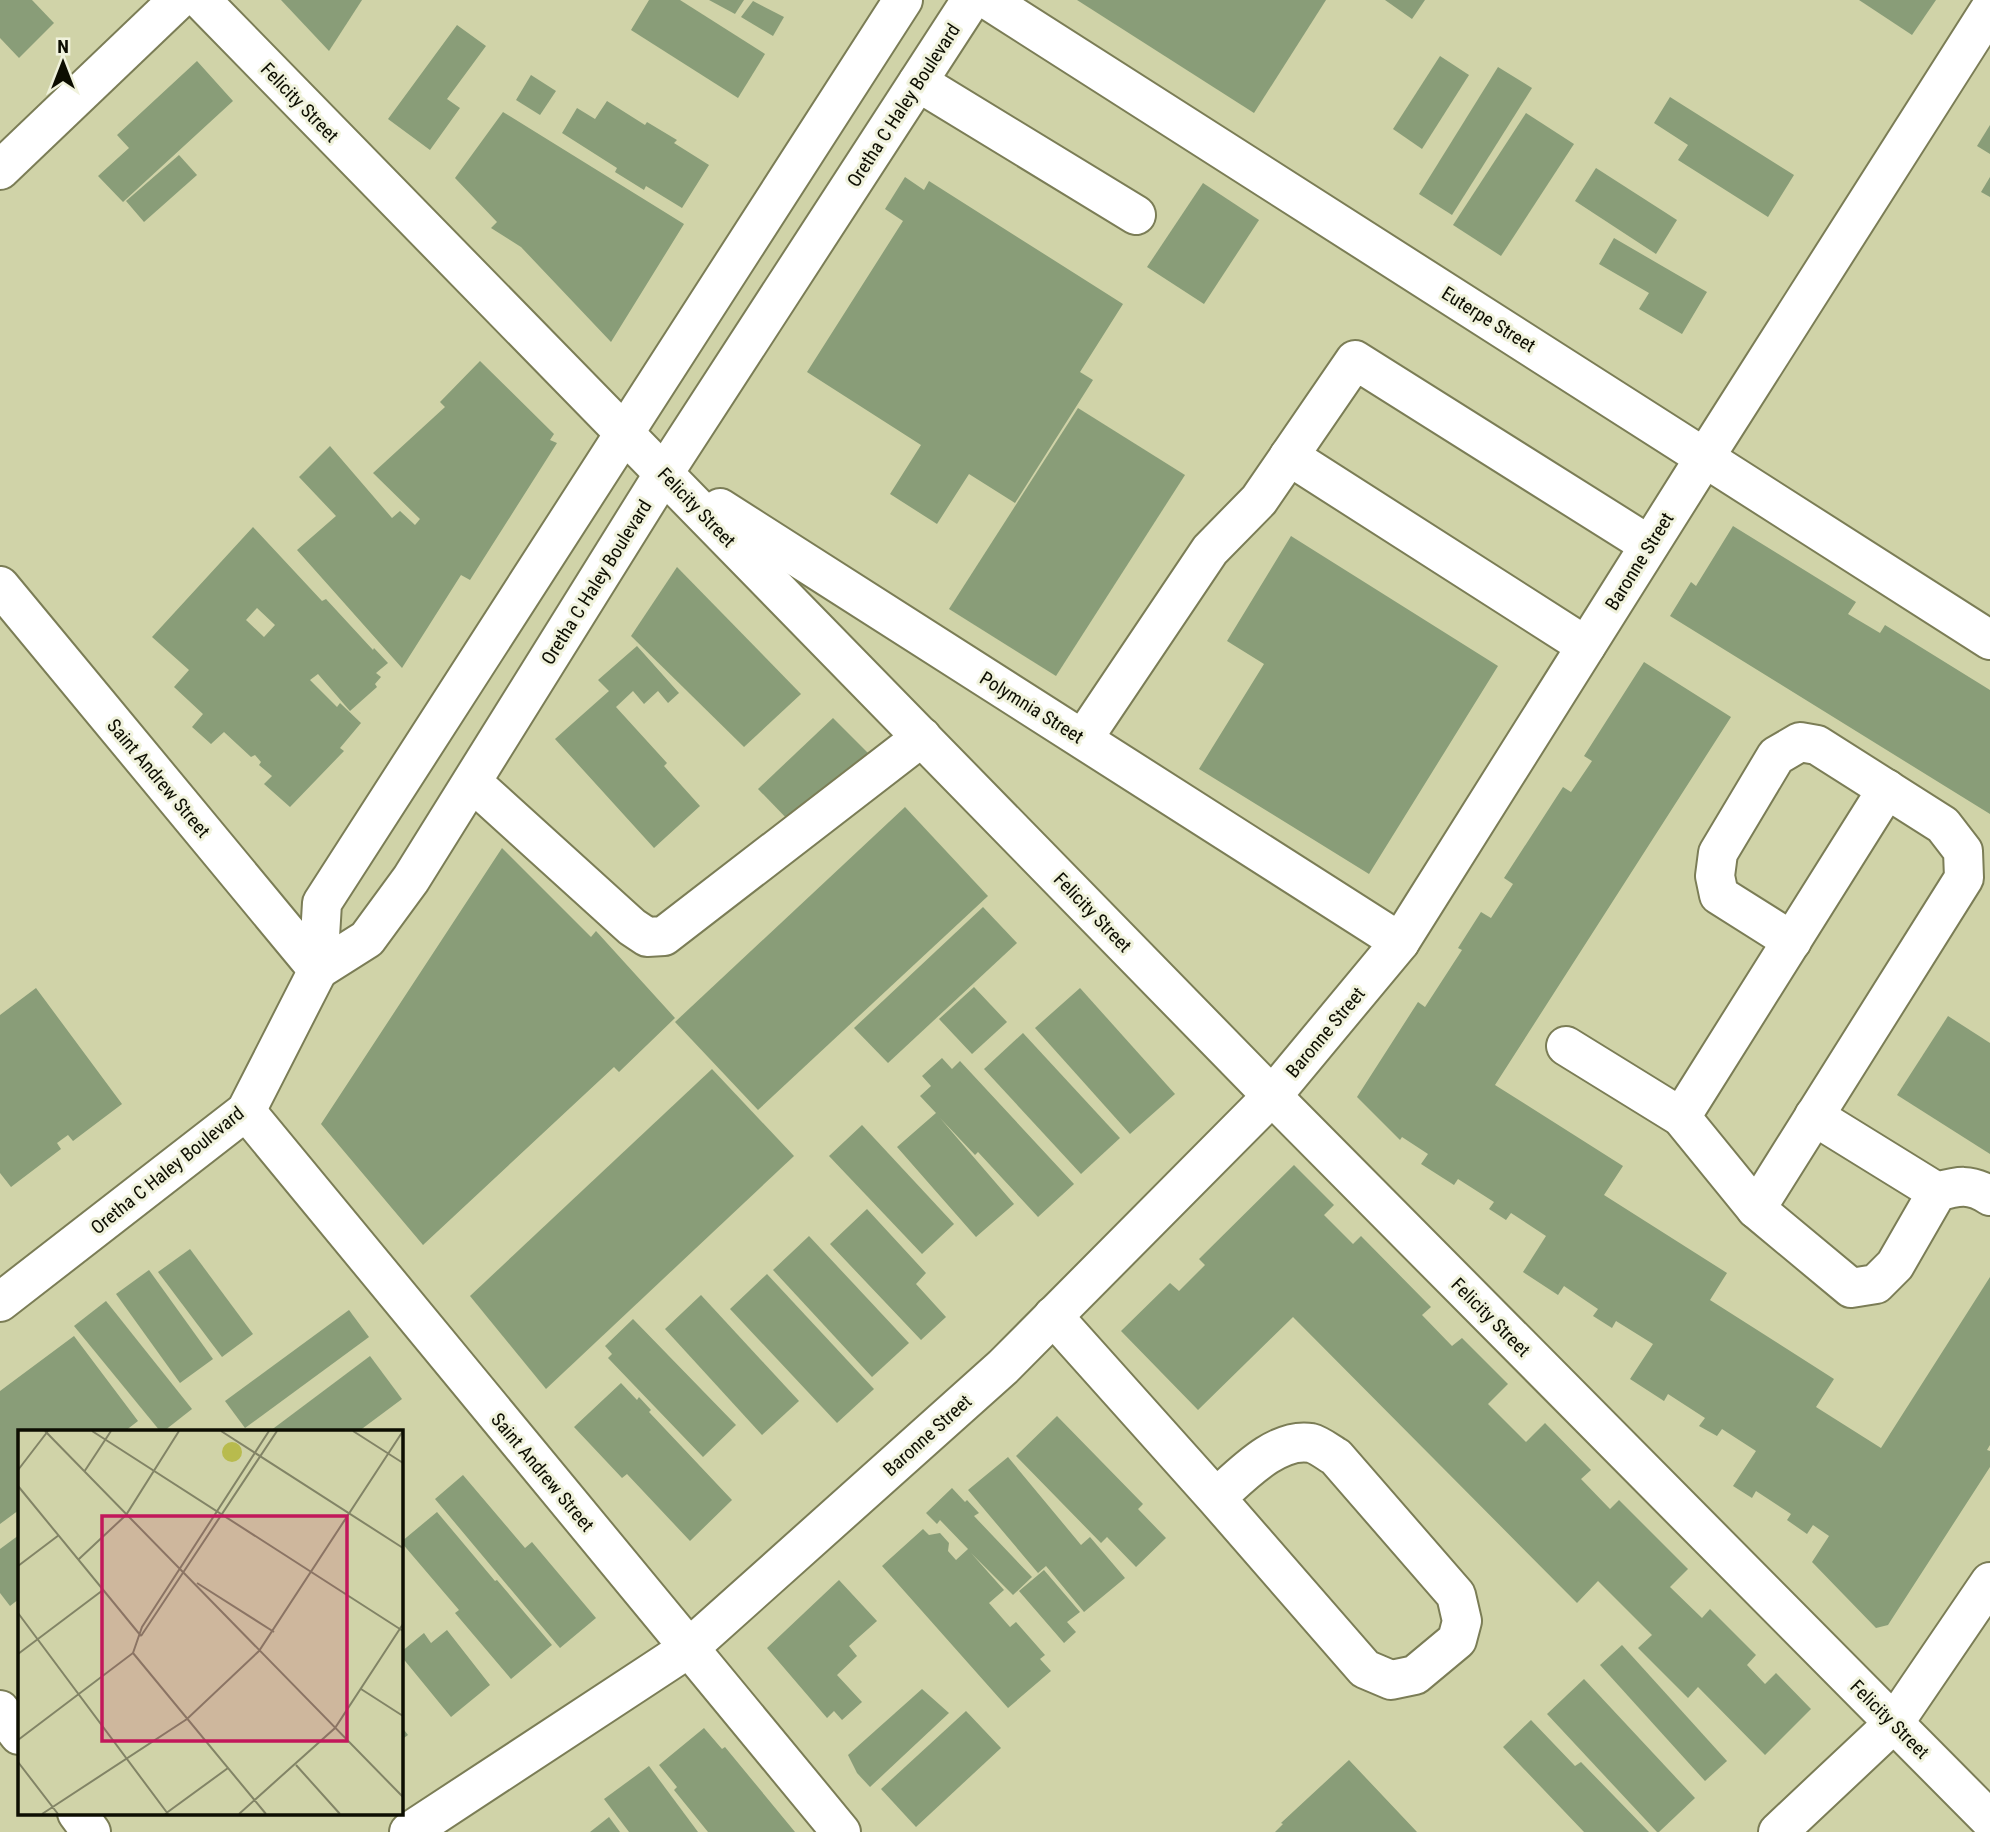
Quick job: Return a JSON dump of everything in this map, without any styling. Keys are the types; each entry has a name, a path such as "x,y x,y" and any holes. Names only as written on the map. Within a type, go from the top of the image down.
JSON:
{"street":[{"path":"0,170 178,0"},
{"name":"Felicity Street","path":"201,0 1272,1096 1990,1820"},
{"name":"Oretha C Haley Boulevard","path":"0,1303 246,1111 318,970 322,903 903,0"},
{"name":"Oretha C Haley Boulevard","path":"318,970 367,939 411,879 664,472 971,0"},
{"name":"Euterpe Street","path":"988,0 1990,640"},
{"name":"Baronne Street","path":"410,1832 689,1648 1003,1367 1272,1096 1400,942 1990,9"},
{"path":"918,82 1136,215"},
{"path":"1083,739 1210,550 1259,500 1355,360 1649,545"},
{"path":"1289,456 1586,646"},
{"name":"Polymnia Street","path":"664,472 1400,942"},
{"name":"Saint Andrew Street","path":"3,595 318,970"},
{"path":"472,782 632,927 647,937 664,936 922,737"},
{"path":"1756,1209 1965,878 1963,851 1943,825 1817,745 1800,742 1776,756 1718,853 1715,876 1719,895 1792,941"},
{"path":"1681,1117 1887,789"},
{"path":"1566,1046 1681,1117 1756,1209 1851,1288 1876,1284 1895,1265 1937,1192 1957,1186 1977,1188 1990,1196"},
{"name":"Saint Andrew Street","path":"246,1111 841,1832"},
{"path":"1814,1116 1937,1192"},
{"path":"1053,1316 1365,1668 1391,1680 1415,1675 1457,1640 1462,1620 1456,1595 1336,1457 1312,1443 1287,1445 1260,1459 1216,1498"},
{"path":"1778,1832 1894,1723 1990,1582"},
{"path":"0,1710 18,1734"},
{"path":"78,1814 91,1832"}],"building":[{"path":"0,0 32,0 54,23 19,58 0,38"},
{"path":"281,0 362,0 329,51"},
{"path":"649,0 680,0 765,54 738,98 631,30"},
{"path":"709,0 744,0 735,14"},
{"path":"1077,0 1326,0 1254,113"},
{"path":"1385,0 1425,0 1412,19"},
{"path":"1859,0 1936,0 1912,35"},
{"path":"753,1 784,17 773,36 741,17"},
{"path":"457,25 486,46 447,99 460,108 430,150 388,119"},
{"path":"1440,56 1469,75 1422,149 1393,129"},
{"path":"197,61 233,101 123,202 98,176 129,148 117,135"},
{"path":"1498,67 1532,88 1452,215 1419,194"},
{"path":"531,75 556,91 540,115 516,100"},
{"path":"1670,97 1794,175 1768,217 1678,160 1688,145 1654,123"},
{"path":"607,101 645,125 647,122 677,140 674,143 709,165 682,208 646,186 644,190 615,172 617,168 562,133 577,108 595,119"},
{"path":"503,112 684,224 611,342 521,247 491,228 497,222 455,178"},
{"path":"1526,113 1574,144 1501,256 1453,225"},
{"path":"1990,125 1990,154 1977,146"},
{"path":"179,155 197,175 144,222 126,201"},
{"path":"1596,168 1677,220 1656,254 1575,201"},
{"path":"905,177 924,190 929,181 1123,304 1080,372 1093,380 1015,503 969,474 937,524 890,494 921,445 807,372 903,221 885,209"},
{"path":"1990,177 1990,197 1981,192"},
{"path":"1203,183 1259,220 1204,304 1147,267"},
{"path":"1614,238 1707,292 1682,334 1639,309 1649,293 1599,264"},
{"path":"480,361 554,434 550,440 557,443 470,580 461,575 402,668 297,550 336,516 299,477 330,446 392,518 400,511 415,525 420,519 373,473 445,407 440,402"},
{"path":"1078,408 1185,475 1056,676 949,609"},
{"path":"1733,526 1856,602 1848,614 1880,633 1885,625 1990,690 1990,814 1670,616 1691,582 1696,586"},
{"path":"253,527 322,601 326,599 388,663 376,673 381,677 375,684 377,687 350,711 318,674 310,680 337,707 340,703 361,723 340,748 344,751 290,807 264,784 272,776 259,765 261,762 255,755 251,757 224,732 211,744 192,727 203,714 174,687 189,670 152,637","holes":["257,608 275,625 264,637 246,620"]},
{"path":"1291,536 1498,666 1369,874 1199,769 1264,664 1227,641"},
{"path":"677,567 801,694 744,747 631,636"},
{"path":"637,646 679,693 668,703 658,691 644,704 633,691 616,707 667,763 664,766 700,806 654,848 555,739 609,691 598,680"},
{"path":"1644,662 1731,717 1495,1085 1623,1166 1604,1195 1727,1273 1710,1300 1834,1379 1816,1407 1881,1448 1990,1277 1990,1445 1987,1450 1990,1451 1990,1467 1888,1625 1876,1628 1812,1562 1829,1536 1813,1525 1807,1534 1787,1520 1791,1514 1756,1491 1752,1498 1733,1486 1756,1451 1722,1429 1717,1436 1699,1426 1705,1418 1668,1394 1664,1401 1630,1379 1653,1344 1616,1321 1612,1328 1593,1316 1598,1309 1564,1286 1558,1295 1523,1272 1546,1236 1511,1213 1506,1220 1489,1209 1494,1202 1458,1179 1454,1185 1421,1164 1428,1154 1402,1137 1400,1140 1357,1097 1418,1002 1425,1007 1462,950 1458,948 1481,912 1491,918 1513,884 1504,878 1563,787 1571,792 1592,761 1584,756"},
{"path":"833,718 868,753 793,825 758,789"},
{"path":"905,807 988,896 758,1110 675,1022"},
{"path":"502,848 591,937 596,931 675,1018 619,1072 614,1067 423,1245 321,1124"},
{"path":"983,907 1017,943 888,1063 854,1028"},
{"path":"974,987 1007,1022 972,1054 939,1019"},
{"path":"36,988 122,1104 73,1141 68,1135 57,1143 61,1149 11,1187 0,1173 0,1015"},
{"path":"1080,988 1175,1094 1130,1134 1035,1028"},
{"path":"1948,1016 1990,1043 1990,1154 1897,1095"},
{"path":"1023,1033 1120,1138 1081,1174 984,1069"},
{"path":"942,1058 952,1069 960,1061 1074,1184 1038,1217 978,1152 975,1155 940,1118 1014,1204 976,1237 897,1147 936,1113 920,1096 931,1086 922,1076"},
{"path":"712,1069 794,1156 546,1389 470,1296"},
{"path":"862,1125 954,1224 922,1254 829,1156"},
{"path":"1294,1165 1334,1205 1324,1215 1353,1244 1361,1236 1431,1307 1422,1315 1452,1346 1462,1338 1508,1384 1488,1404 1526,1442 1545,1423 1591,1470 1581,1479 1610,1509 1619,1500 1688,1569 1670,1587 1702,1618 1710,1609 1756,1655 1747,1665 1765,1684 1776,1673 1811,1709 1765,1755 1698,1687 1688,1698 1638,1648 1652,1635 1598,1581 1577,1603 1293,1317 1198,1410 1121,1331 1170,1283 1179,1291 1205,1265 1199,1259"},
{"path":"867,1209 926,1273 916,1284 946,1317 921,1340 830,1244"},
{"path":"809,1236 909,1343 872,1377 773,1270"},
{"path":"190,1249 253,1334 222,1357 158,1272"},
{"path":"149,1270 213,1359 180,1383 116,1294"},
{"path":"767,1274 874,1389 837,1423 730,1309"},
{"path":"701,1295 799,1401 762,1435 665,1329"},
{"path":"106,1301 192,1409 165,1430 159,1430 74,1326"},
{"path":"349,1310 369,1337 245,1428 225,1401"},
{"path":"633,1319 736,1425 703,1457 608,1358 612,1354 605,1346"},
{"path":"74,1336 138,1421 126,1430 18,1430 18,1511 0,1524 0,1391"},
{"path":"370,1356 402,1399 360,1430 271,1430"},
{"path":"621,1383 637,1400 639,1397 651,1410 649,1412 732,1500 690,1541 627,1474 622,1478 574,1427"},
{"path":"1057,1416 1143,1504 1138,1509 1166,1538 1136,1567 1107,1537 1101,1543 1016,1456"},
{"path":"1008,1457 1081,1545 1090,1537 1125,1578 1084,1612 1046,1566 1038,1573 968,1490"},
{"path":"463,1475 525,1548 532,1542 596,1618 560,1648 435,1499"},
{"path":"952,1488 979,1513 974,1516 1032,1577 1013,1595 971,1553 1004,1590 989,1603 1010,1627 1016,1622 1045,1655 1040,1659 1051,1671 1008,1708 882,1566 923,1529 929,1535 940,1533 949,1543 948,1551 956,1560 968,1549 940,1520 937,1524 926,1513"},
{"path":"437,1512 552,1645 511,1679 455,1613 459,1610 402,1541"},
{"path":"18,1536 18,1600 10,1606 0,1593 0,1549"},
{"path":"1044,1570 1080,1612 1067,1622 1076,1632 1064,1643 1019,1591"},
{"path":"839,1580 877,1621 849,1646 857,1656 837,1675 862,1702 842,1720 834,1711 827,1718 767,1648"},
{"path":"447,1630 490,1685 451,1717 402,1657 402,1651 424,1633 431,1643"},
{"path":"1622,1645 1727,1761 1705,1781 1600,1665"},
{"path":"1584,1679 1695,1798 1659,1832 1547,1714"},
{"path":"922,1689 949,1713 870,1787 857,1773 848,1755"},
{"path":"966,1711 1001,1748 916,1827 881,1789"},
{"path":"1531,1720 1575,1766 1581,1762 1649,1832 1584,1832 1503,1747"},
{"path":"402,1727 408,1735 402,1739"},
{"path":"704,1728 722,1749 725,1747 795,1832 708,1832 674,1790 677,1787 659,1765"},
{"path":"1349,1760 1417,1832 1275,1832 1283,1824 1281,1823"},
{"path":"649,1766 698,1832 629,1832 604,1799"},
{"path":"609,1817 620,1832 590,1832"}]}
